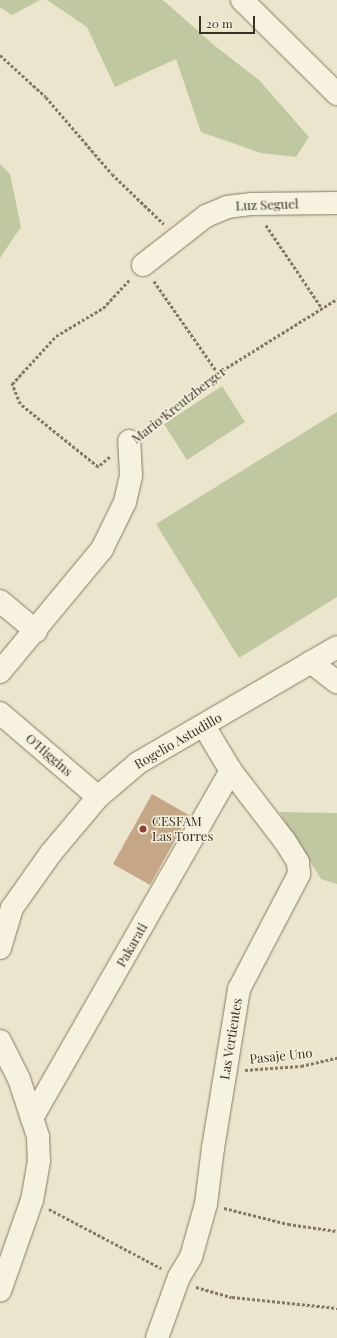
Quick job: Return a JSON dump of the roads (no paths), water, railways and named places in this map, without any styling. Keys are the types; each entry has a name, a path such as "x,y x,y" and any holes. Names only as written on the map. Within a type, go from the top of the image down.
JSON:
{"street":[{"path":"242,0 337,94"},
{"name":"Luz Seguel","path":"143,265 206,216 227,207 252,204 337,203"},
{"name":"Mario Kreutzberger","path":"0,672 36,631 102,550 122,509 131,475 129,442"},
{"path":"0,601 36,631"},
{"name":"Rogelio Astudillo","path":"0,948 6,902 51,853 98,797 138,763 204,726 337,647"},
{"path":"311,662 337,682"},
{"name":"O'Higgins","path":"0,712 98,797"},
{"name":"Las Vertientes","path":"157,1338 179,1277 192,1257 206,1204 213,1148 227,1071 239,989 299,874 298,862 284,840 231,771 204,726"},
{"name":"Pakarati","path":"32,1118 231,771"},
{"path":"0,1041 19,1079 32,1118 38,1137 39,1160 32,1200 0,1291"}],"place":[{"name":"CESFAM Las Torres","path":"143,829"}]}
